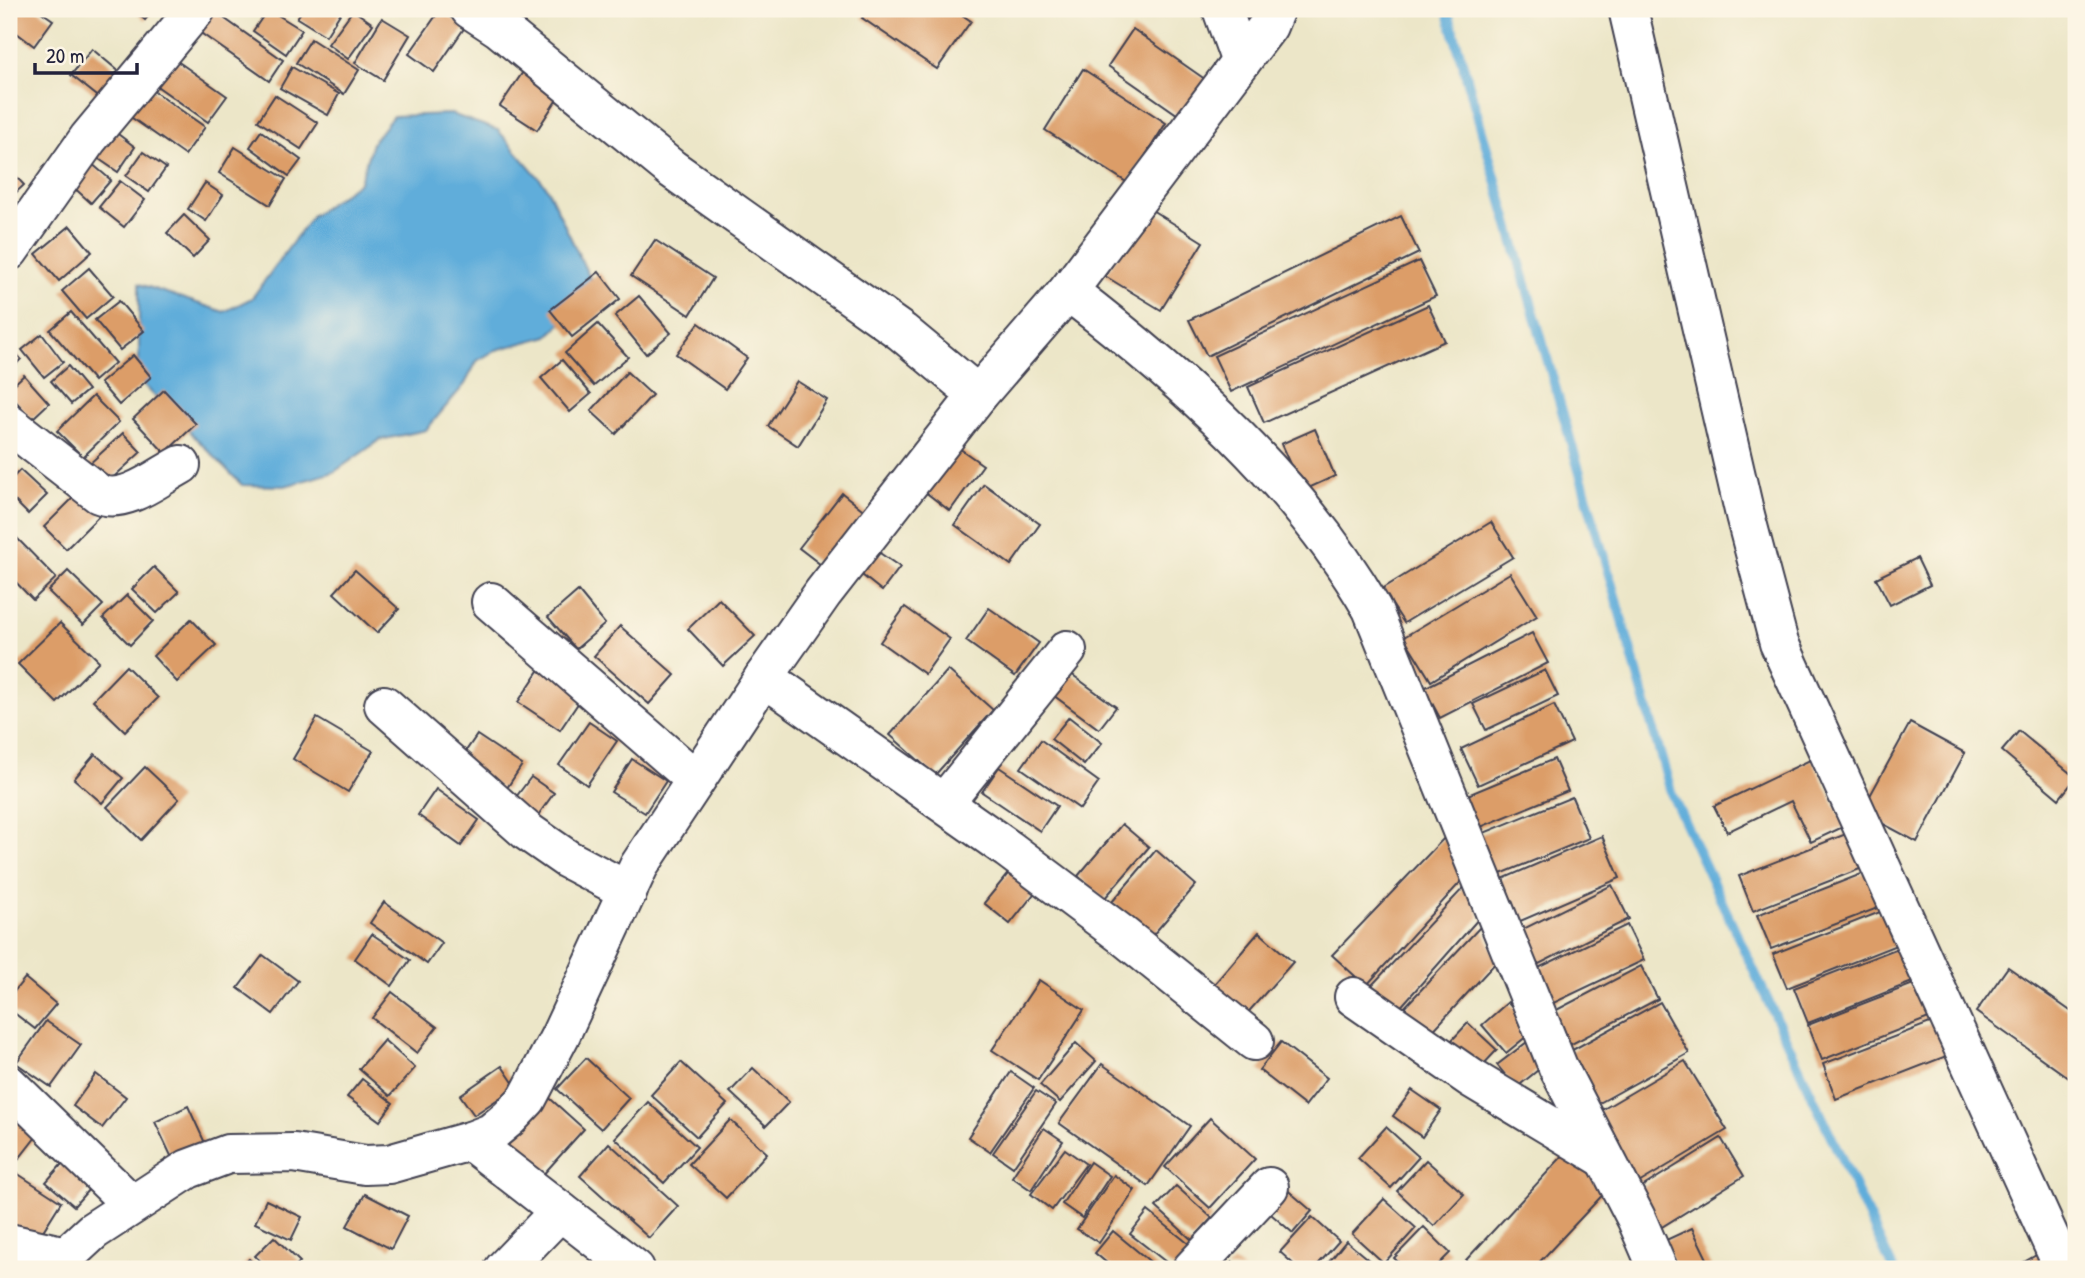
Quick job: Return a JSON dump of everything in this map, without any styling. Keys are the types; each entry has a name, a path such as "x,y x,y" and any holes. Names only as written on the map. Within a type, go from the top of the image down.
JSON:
{"street":[{"path":"9,251 88,139 196,9"},
{"path":"470,9 499,28 672,169 902,332 978,395"},
{"path":"1223,9 1241,62"},
{"path":"9,1243 61,1263 93,1231 132,1205 188,1169 228,1154 293,1153 365,1165 389,1164 491,1133 527,1099 560,1036 645,856 764,677 823,593 978,395 1068,290 1268,26 1275,9"},
{"path":"1628,9 1745,515 1779,643 2064,1269"},
{"path":"1068,290 1170,373 1212,412 1315,523 1343,560 1372,609 1518,975 1558,1066 1636,1218 1658,1269"},
{"path":"9,424 99,494 110,499 127,494 181,465"},
{"path":"491,602 695,779"},
{"path":"944,803 1067,650"},
{"path":"764,677 944,803 1121,934 1254,1041"},
{"path":"384,705 528,832 567,859 628,891"},
{"path":"1354,997 1471,1078 1604,1157"},
{"path":"9,1085 132,1205"},
{"path":"470,1141 635,1269"},
{"path":"1192,1269 1269,1187"},
{"path":"504,1269 560,1211"}],"water":[{"path":"451,114 498,130 546,186 596,291 548,336 496,350 477,361 465,384 426,430 380,440 334,472 285,486 242,485 139,380 139,284 224,312 252,298 312,216 360,182 372,143 393,116"}],"building":[{"path":"15,9 37,9 53,20 34,46 9,27 9,18"},
{"path":"132,9 154,9 145,20"},
{"path":"211,9 283,60 269,81 195,29"},
{"path":"268,9 302,30 286,54 253,31"},
{"path":"303,9 343,9 326,36 297,18"},
{"path":"869,9 953,9 971,21 937,69 862,18"},
{"path":"353,10 373,24 348,59 328,44"},
{"path":"440,10 465,27 434,72 409,54"},
{"path":"382,18 410,35 383,80 355,63"},
{"path":"1133,29 1209,82 1184,119 1108,66"},
{"path":"311,39 359,70 344,94 296,63"},
{"path":"92,49 122,74 101,99 71,75"},
{"path":"170,56 227,96 208,122 151,82"},
{"path":"529,63 565,87 537,130 500,106"},
{"path":"292,67 339,94 328,115 280,88"},
{"path":"1083,69 1166,123 1128,183 1045,130"},
{"path":"145,85 205,127 185,155 125,113"},
{"path":"275,95 318,123 301,149 258,121"},
{"path":"114,131 135,147 118,172 96,157"},
{"path":"261,131 301,160 289,176 250,147"},
{"path":"235,147 286,179 270,205 219,173"},
{"path":"143,152 166,168 149,192 126,176"},
{"path":"91,163 111,180 91,203 71,185"},
{"path":"9,169 24,185 9,199"},
{"path":"120,181 145,200 124,227 99,207"},
{"path":"205,183 223,195 206,221 188,209"},
{"path":"1147,207 1203,242 1161,310 1105,276"},
{"path":"184,215 210,240 193,258 167,233"},
{"path":"1401,216 1419,253 1207,356 1189,320"},
{"path":"70,226 92,252 59,281 36,254"},
{"path":"655,240 713,278 690,315 631,276"},
{"path":"1419,261 1436,296 1231,392 1214,356"},
{"path":"89,268 113,296 86,319 62,291"},
{"path":"599,272 620,299 572,337 550,310"},
{"path":"639,296 671,333 646,354 615,316"},
{"path":"119,301 144,331 120,350 95,320"},
{"path":"1428,305 1445,341 1264,423 1248,387"},
{"path":"71,312 115,363 94,381 50,330"},
{"path":"699,323 747,358 725,389 676,354"},
{"path":"598,324 628,357 594,386 565,353"},
{"path":"42,334 63,362 44,377 22,350"},
{"path":"9,346 21,359 9,372"},
{"path":"133,355 151,377 119,405 100,383"},
{"path":"562,360 591,394 570,412 541,378"},
{"path":"68,366 88,390 71,404 51,381"},
{"path":"627,372 652,395 616,434 591,411"},
{"path":"24,375 49,403 32,419 9,394 9,389"},
{"path":"797,381 827,400 798,446 768,426"},
{"path":"164,390 196,424 165,453 133,419"},
{"path":"93,396 119,422 83,457 57,431"},
{"path":"1315,429 1335,476 1302,491 1281,444"},
{"path":"123,433 141,452 105,485 87,466"},
{"path":"956,446 983,465 950,511 924,491"},
{"path":"20,470 47,495 28,514 9,495 9,482"},
{"path":"984,484 1040,524 1011,565 955,525"},
{"path":"82,489 104,511 66,549 44,527"},
{"path":"842,493 872,517 829,571 799,548"},
{"path":"1491,522 1513,557 1404,623 1382,589"},
{"path":"9,530 56,578 33,600 9,575"},
{"path":"874,549 900,567 882,591 857,571"},
{"path":"1917,558 1930,585 1890,605 1876,578"},
{"path":"154,567 179,592 157,613 132,589"},
{"path":"355,570 399,609 377,633 334,593"},
{"path":"68,571 103,605 83,625 48,591"},
{"path":"1510,573 1537,616 1431,681 1404,637"},
{"path":"578,591 605,624 576,649 548,617"},
{"path":"127,595 153,621 130,645 103,618"},
{"path":"719,599 755,636 723,666 688,629"},
{"path":"905,607 950,639 925,674 880,642"},
{"path":"989,608 1039,643 1015,676 966,641"},
{"path":"191,619 216,645 177,682 153,656"},
{"path":"60,623 99,661 57,703 18,664"},
{"path":"620,626 675,675 649,704 594,656"},
{"path":"1532,633 1548,663 1440,718 1424,688"},
{"path":"545,662 587,690 560,730 518,702"},
{"path":"126,666 158,698 125,731 93,700"},
{"path":"948,670 993,710 935,775 890,735"},
{"path":"1545,670 1558,696 1486,730 1473,704"},
{"path":"1070,673 1116,707 1099,729 1053,695"},
{"path":"1554,705 1572,742 1478,785 1461,749"},
{"path":"1069,717 1102,743 1084,765 1051,739"},
{"path":"317,718 373,751 348,792 293,759"},
{"path":"589,722 617,741 587,785 559,765"},
{"path":"1910,723 1965,753 1917,842 1861,812"},
{"path":"2019,731 2076,778 2059,799 2002,751"},
{"path":"477,735 522,765 505,791 459,761"},
{"path":"1041,740 1099,782 1080,809 1021,768"},
{"path":"95,754 123,778 102,803 74,779"},
{"path":"632,759 666,781 645,813 611,792"},
{"path":"1554,759 1568,791 1471,831 1458,799"},
{"path":"1812,759 1845,826 1811,842 1791,801 1727,832 1714,806"},
{"path":"145,767 179,799 141,840 107,807"},
{"path":"999,767 1057,806 1040,831 982,792"},
{"path":"531,777 554,793 533,822 510,805"},
{"path":"436,789 479,820 461,846 418,815"},
{"path":"1572,797 1589,838 1491,878 1474,837"},
{"path":"1122,824 1149,847 1104,899 1078,876"},
{"path":"1851,832 1865,867 1753,911 1739,876"},
{"path":"1602,836 1620,878 1511,925 1493,883"},
{"path":"1444,838 1467,875 1366,986 1332,955"},
{"path":"1156,850 1196,885 1152,936 1112,902"},
{"path":"1011,870 1037,890 1010,924 984,903"},
{"path":"1869,871 1883,906 1771,949 1757,915"},
{"path":"1467,884 1480,917 1398,1010 1372,985"},
{"path":"1612,885 1629,919 1529,969 1511,935"},
{"path":"384,902 442,943 427,964 370,923"},
{"path":"1885,910 1899,944 1787,988 1773,954"},
{"path":"1627,925 1644,960 1545,1007 1528,973"},
{"path":"1481,926 1498,960 1428,1036 1401,1011"},
{"path":"1259,932 1293,962 1243,1018 1210,989"},
{"path":"372,934 410,960 392,986 355,959"},
{"path":"1906,945 1920,979 1808,1023 1794,988"},
{"path":"263,955 298,981 273,1014 238,988"},
{"path":"1641,966 1658,999 1562,1049 1545,1016"},
{"path":"2008,967 2076,1015 2076,1083 1976,1012"},
{"path":"25,978 56,1004 35,1029 9,1009 9,998"},
{"path":"1039,980 1084,1010 1038,1080 992,1050"},
{"path":"1921,981 1934,1016 1822,1060 1808,1025"},
{"path":"392,992 437,1027 417,1053 372,1018"},
{"path":"1508,1002 1533,1031 1506,1053 1482,1025"},
{"path":"1660,1002 1689,1053 1594,1106 1565,1054"},
{"path":"46,1021 81,1045 51,1087 16,1063"},
{"path":"1935,1021 1949,1055 1836,1099 1823,1064"},
{"path":"1468,1023 1497,1050 1480,1068 1451,1041"},
{"path":"1531,1039 1549,1061 1516,1088 1497,1065"},
{"path":"384,1040 415,1068 390,1096 359,1069"},
{"path":"1281,1042 1327,1078 1305,1106 1259,1070"},
{"path":"1076,1043 1096,1061 1060,1102 1040,1085"},
{"path":"586,1058 629,1098 601,1129 557,1089"},
{"path":"1685,1061 1727,1130 1637,1184 1595,1114"},
{"path":"681,1062 727,1104 697,1137 651,1095"},
{"path":"1102,1064 1190,1126 1148,1186 1059,1123"},
{"path":"502,1066 516,1087 474,1115 460,1095"},
{"path":"753,1068 789,1102 766,1126 730,1092"},
{"path":"1011,1072 1034,1088 990,1152 968,1137"},
{"path":"96,1074 126,1097 102,1128 73,1106"},
{"path":"362,1079 393,1103 380,1121 347,1097"},
{"path":"1412,1090 1441,1110 1422,1137 1393,1116"},
{"path":"1036,1091 1056,1104 1013,1167 993,1153"},
{"path":"544,1093 584,1129 540,1178 500,1143"},
{"path":"648,1102 697,1147 664,1183 615,1138"},
{"path":"188,1106 205,1143 172,1158 155,1122"},
{"path":"9,1110 39,1133 18,1160 9,1153"},
{"path":"1210,1118 1255,1159 1210,1208 1165,1167"},
{"path":"730,1120 767,1153 726,1198 689,1164"},
{"path":"1386,1127 1419,1157 1391,1188 1358,1158"},
{"path":"1044,1128 1063,1141 1031,1190 1012,1177"},
{"path":"1721,1138 1744,1176 1660,1228 1637,1190"},
{"path":"609,1143 678,1206 649,1238 580,1176"},
{"path":"1570,1148 1611,1186 1533,1269 1476,1269 1466,1260"},
{"path":"1065,1149 1086,1164 1052,1210 1031,1194"},
{"path":"70,1155 97,1180 74,1206 46,1182"},
{"path":"1426,1160 1464,1194 1434,1226 1397,1191"},
{"path":"1090,1162 1110,1176 1082,1218 1062,1204"},
{"path":"9,1168 61,1202 36,1242 9,1224"},
{"path":"1114,1175 1135,1190 1099,1243 1077,1229"},
{"path":"1176,1186 1212,1218 1192,1240 1156,1207"},
{"path":"1284,1187 1312,1211 1293,1233 1265,1209"},
{"path":"365,1194 408,1216 391,1249 347,1226"},
{"path":"1384,1199 1416,1228 1384,1263 1352,1234"},
{"path":"266,1200 302,1217 291,1240 255,1223"},
{"path":"1148,1211 1194,1248 1175,1269 1130,1234"},
{"path":"1312,1217 1339,1241 1314,1269 1299,1269 1280,1252"},
{"path":"1424,1227 1450,1253 1434,1269 1405,1269 1394,1258"},
{"path":"1692,1228 1712,1269 1677,1269 1664,1241"},
{"path":"1113,1231 1159,1269 1114,1269 1095,1253"},
{"path":"274,1237 300,1262 292,1269 269,1269 255,1256"},
{"path":"1346,1241 1377,1267 1337,1269 1329,1262"},
{"path":"2038,1254 2048,1269 2012,1269"},
{"path":"249,1259 260,1269 239,1269"},
{"path":"1233,1262 1243,1269 1227,1269"}],"waterway":[{"path":"1447,9 1672,795 1893,1269"}]}
